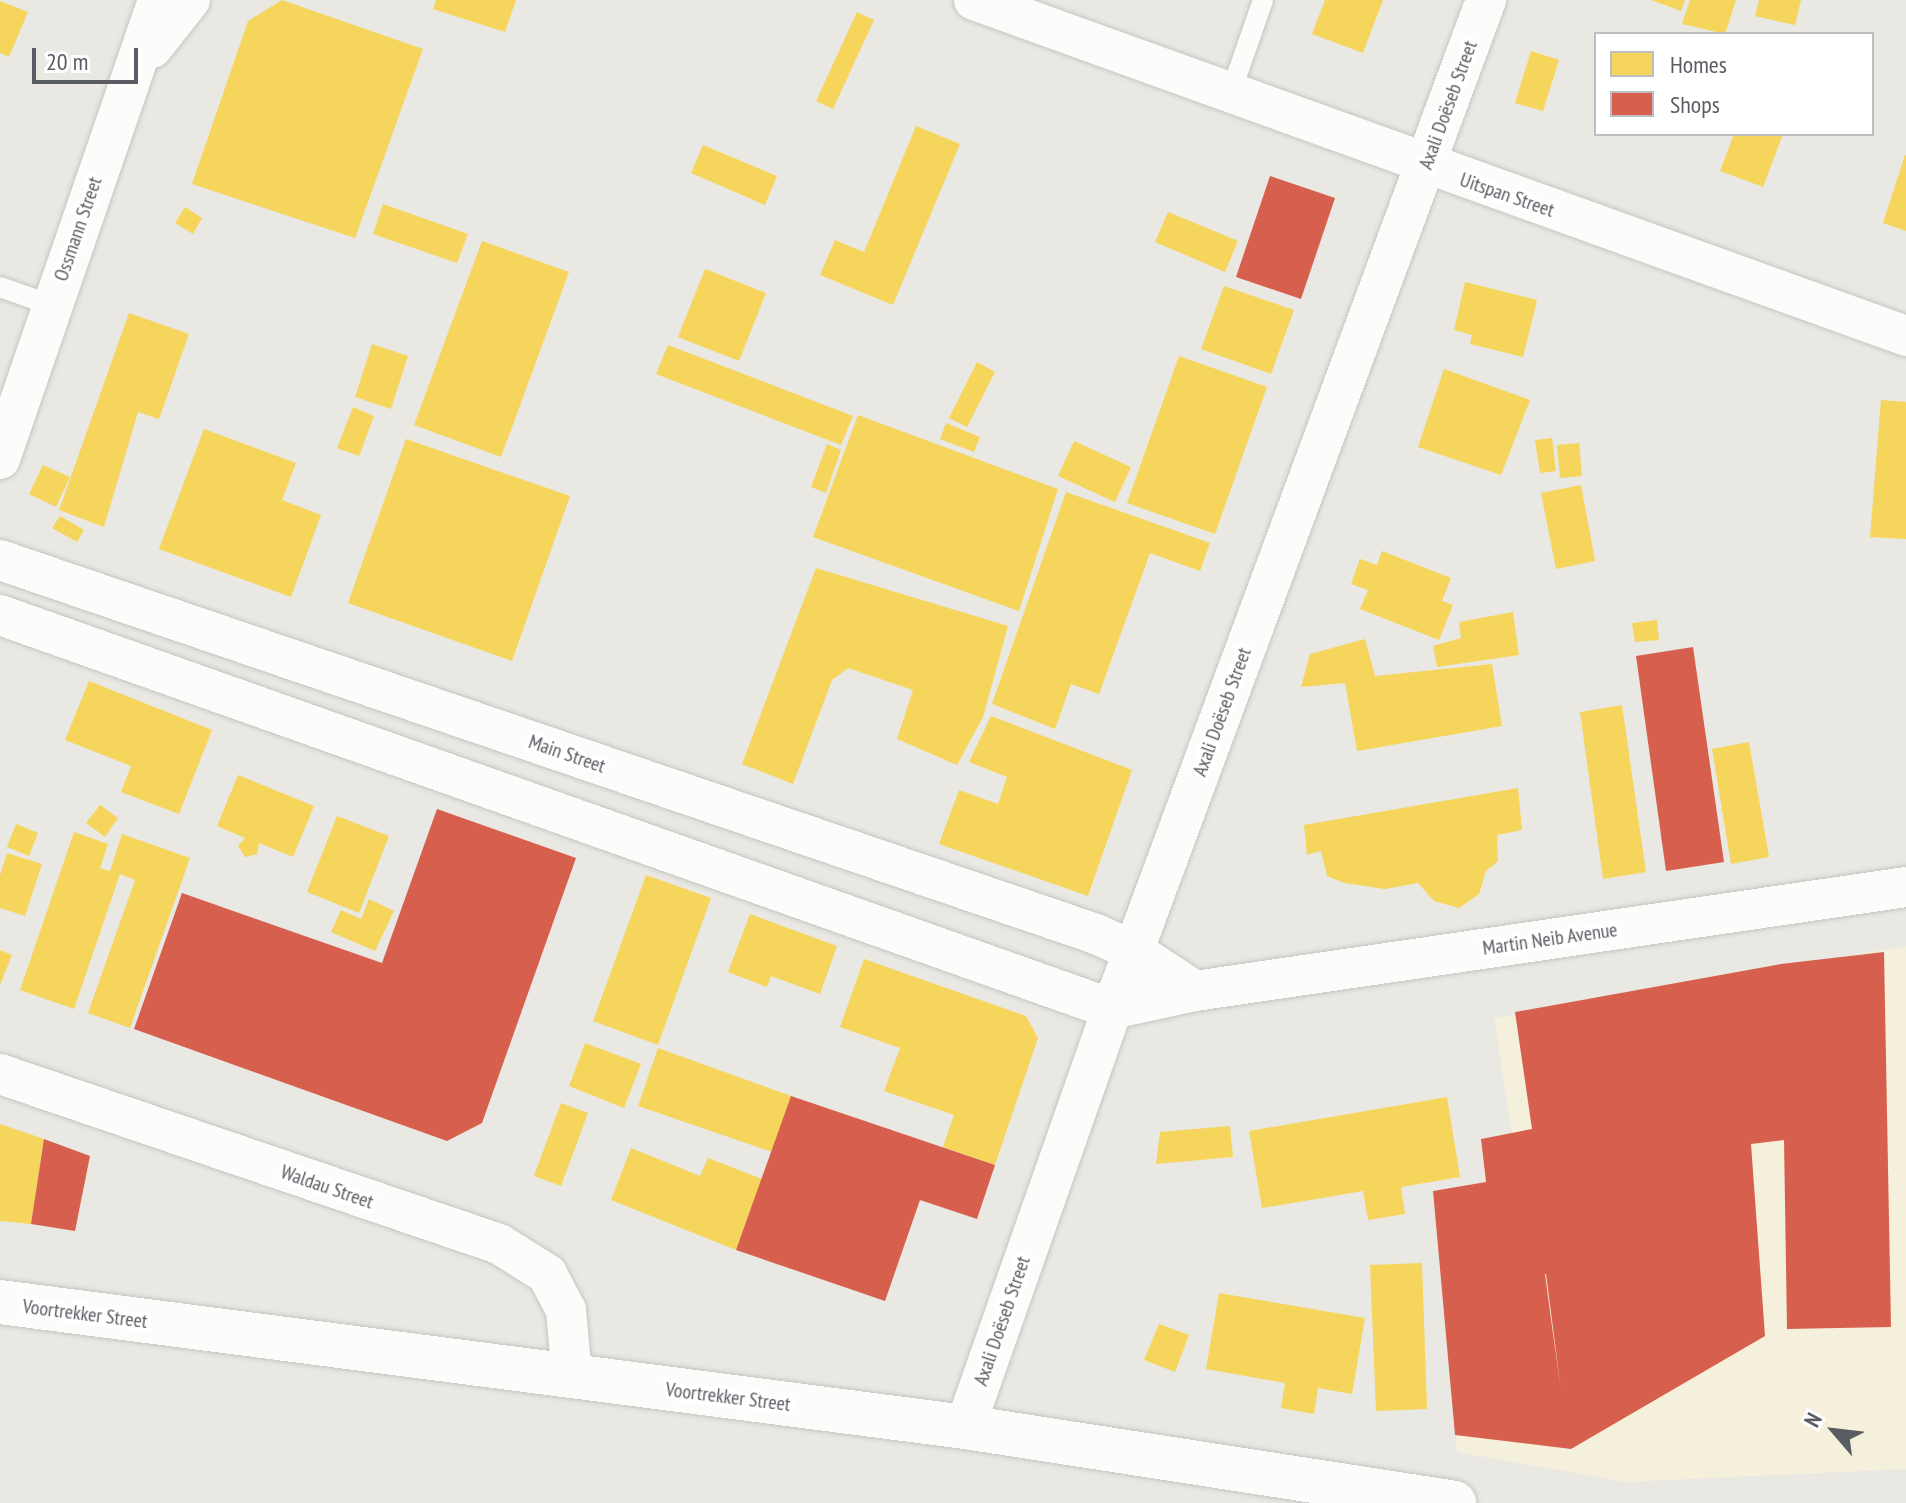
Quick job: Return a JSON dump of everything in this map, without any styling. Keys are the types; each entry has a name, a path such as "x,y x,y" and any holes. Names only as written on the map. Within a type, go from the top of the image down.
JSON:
{"main road":[{"name":"Voortrekker Street","path":"0,1302 965,1427 1454,1503"}],"street":[{"name":"Ossmann Street","path":"0,459 158,0"},
{"path":"132,73 190,0"},
{"name":"Uitspan Street","path":"974,0 1231,92 1425,166 1906,336"},
{"name":"Axali Doëseb Street","path":"965,1427 1112,1009 1486,0"},
{"name":"Main Street","path":"0,560 1134,951"},
{"path":"0,615 1112,1009"},
{"name":"Martin Neib Avenue","path":"1112,1009 1195,991 1906,887"},
{"path":"1134,951 1195,991"},
{"name":"Waldau Street","path":"0,1074 499,1244 547,1274 566,1310 572,1377"}],"lane":[{"path":"1231,92 1263,0"},
{"path":"0,287 51,305"}],"shaded area":[{"path":"1906,946 1906,1469 1626,1482 1457,1452 1433,1191 1485,1182 1481,1139 1512,1133 1494,1018"}],"building: Homes":[{"path":"282,0 423,49 355,238 192,184 248,21"},
{"path":"436,0 516,0 505,32 433,9"},
{"path":"1325,0 1383,0 1363,53 1312,34"},
{"path":"1651,0 1685,0 1681,11"},
{"path":"1690,0 1736,0 1726,32 1682,24"},
{"path":"1759,0 1801,0 1795,25 1755,16"},
{"path":"0,1 28,12 9,57 0,53"},
{"path":"857,12 874,20 833,109 816,101"},
{"path":"1531,51 1559,60 1543,111 1515,103"},
{"path":"916,126 960,144 893,305 820,275 835,240 864,252"},
{"path":"1733,136 1782,136 1763,187 1720,171"},
{"path":"703,145 777,176 765,205 691,173"},
{"path":"1906,156 1906,231 1883,223"},
{"path":"383,204 468,234 457,263 373,234"},
{"path":"185,207 202,218 193,234 175,223"},
{"path":"1168,212 1238,241 1225,272 1155,242"},
{"path":"482,241 569,272 501,457 414,425"},
{"path":"705,269 766,293 739,361 678,337"},
{"path":"1465,282 1537,300 1523,357 1470,344 1472,335 1454,330"},
{"path":"1224,286 1294,310 1271,374 1201,349"},
{"path":"129,313 189,334 159,419 138,412 104,527 59,510"},
{"path":"372,344 408,356 391,409 355,397"},
{"path":"668,345 853,416 841,445 656,374"},
{"path":"1179,356 1267,387 1215,534 1127,503"},
{"path":"977,362 995,372 967,427 949,418"},
{"path":"1444,369 1530,400 1501,475 1418,447"},
{"path":"1881,400 1906,402 1906,539 1870,537"},
{"path":"353,407 374,416 359,456 337,448"},
{"path":"858,415 1058,489 1019,611 813,537"},
{"path":"946,423 980,437 974,452 940,439"},
{"path":"204,429 296,463 282,500 321,515 291,597 159,549"},
{"path":"1552,438 1556,471 1540,473 1535,440"},
{"path":"406,439 570,496 512,661 348,603"},
{"path":"1074,441 1131,467 1115,502 1058,476"},
{"path":"1579,443 1582,476 1560,478 1557,445"},
{"path":"827,444 841,450 826,493 811,487"},
{"path":"43,465 70,477 56,507 29,494"},
{"path":"1581,485 1595,561 1556,569 1541,493"},
{"path":"1066,492 1210,543 1200,571 1150,553 1099,694 1071,684 1055,729 992,704"},
{"path":"60,516 84,530 77,542 52,528"},
{"path":"1382,551 1451,578 1442,601 1453,605 1439,640 1360,609 1368,590 1351,584 1360,559 1377,565"},
{"path":"816,568 1008,626 983,717 957,765 897,739 913,690 848,668 832,680 793,784 742,764"},
{"path":"1513,612 1519,655 1437,667 1433,646 1461,638 1459,622"},
{"path":"1657,620 1659,640 1635,642 1632,623"},
{"path":"1365,639 1375,676 1492,664 1502,726 1357,751 1345,683 1301,687 1310,654"},
{"path":"89,681 212,730 179,814 121,792 131,766 65,740"},
{"path":"1622,705 1646,872 1603,879 1580,712"},
{"path":"991,716 1132,770 1088,896 939,844 959,790 998,804 1007,777 969,762"},
{"path":"1749,742 1769,857 1731,864 1712,749"},
{"path":"238,775 314,806 293,857 259,843 257,854 245,857 238,846 245,838 217,826"},
{"path":"1518,788 1522,830 1497,835 1498,861 1486,871 1479,894 1459,908 1434,901 1418,883 1385,889 1344,883 1327,876 1321,851 1307,855 1304,825"},
{"path":"100,805 118,818 105,837 86,823"},
{"path":"337,816 389,836 359,913 307,892"},
{"path":"16,824 38,833 29,856 7,847"},
{"path":"74,832 108,844 100,868 110,871 122,834 190,858 130,1028 88,1013 135,880 120,874 74,1009 20,990"},
{"path":"7,853 42,864 25,916 0,908 0,875"},
{"path":"646,875 711,898 658,1045 593,1021"},
{"path":"369,899 394,911 375,951 331,932 341,910 361,919"},
{"path":"750,914 837,946 820,994 771,976 767,987 728,972"},
{"path":"0,950 12,955 0,985"},
{"path":"864,959 1026,1016 1038,1038 995,1165 943,1147 954,1115 884,1091 900,1048 840,1027"},
{"path":"585,1043 641,1064 624,1108 569,1086"},
{"path":"658,1048 791,1096 772,1152 638,1106"},
{"path":"1447,1097 1460,1177 1401,1187 1405,1214 1368,1220 1363,1191 1262,1208 1249,1131"},
{"path":"561,1103 588,1113 561,1186 534,1176"},
{"path":"0,1124 44,1139 31,1224 0,1221"},
{"path":"1230,1126 1233,1157 1156,1164 1160,1132"},
{"path":"631,1148 700,1176 708,1158 762,1179 736,1250 611,1200"},
{"path":"1422,1263 1427,1409 1376,1411 1370,1265"},
{"path":"1219,1293 1365,1318 1352,1394 1318,1388 1314,1414 1281,1408 1285,1383 1206,1369"},
{"path":"1159,1324 1189,1335 1175,1372 1144,1360"}],"building: Shops":[{"path":"1270,176 1335,198 1301,299 1236,277"},
{"path":"1693,647 1724,862 1666,871 1636,656"},
{"path":"437,809 576,858 482,1123 447,1141 134,1029 182,893 382,963"},
{"path":"1884,952 1891,1327 1787,1329 1784,1140 1751,1144 1765,1336 1571,1449 1455,1435 1433,1191 1486,1182 1481,1139 1532,1129 1515,1012 1781,964","holes":["1545,1274 1546,1274 1561,1390"]},
{"path":"791,1096 995,1165 977,1219 920,1200 885,1301 736,1250"},
{"path":"44,1139 90,1156 75,1231 31,1224"}]}
